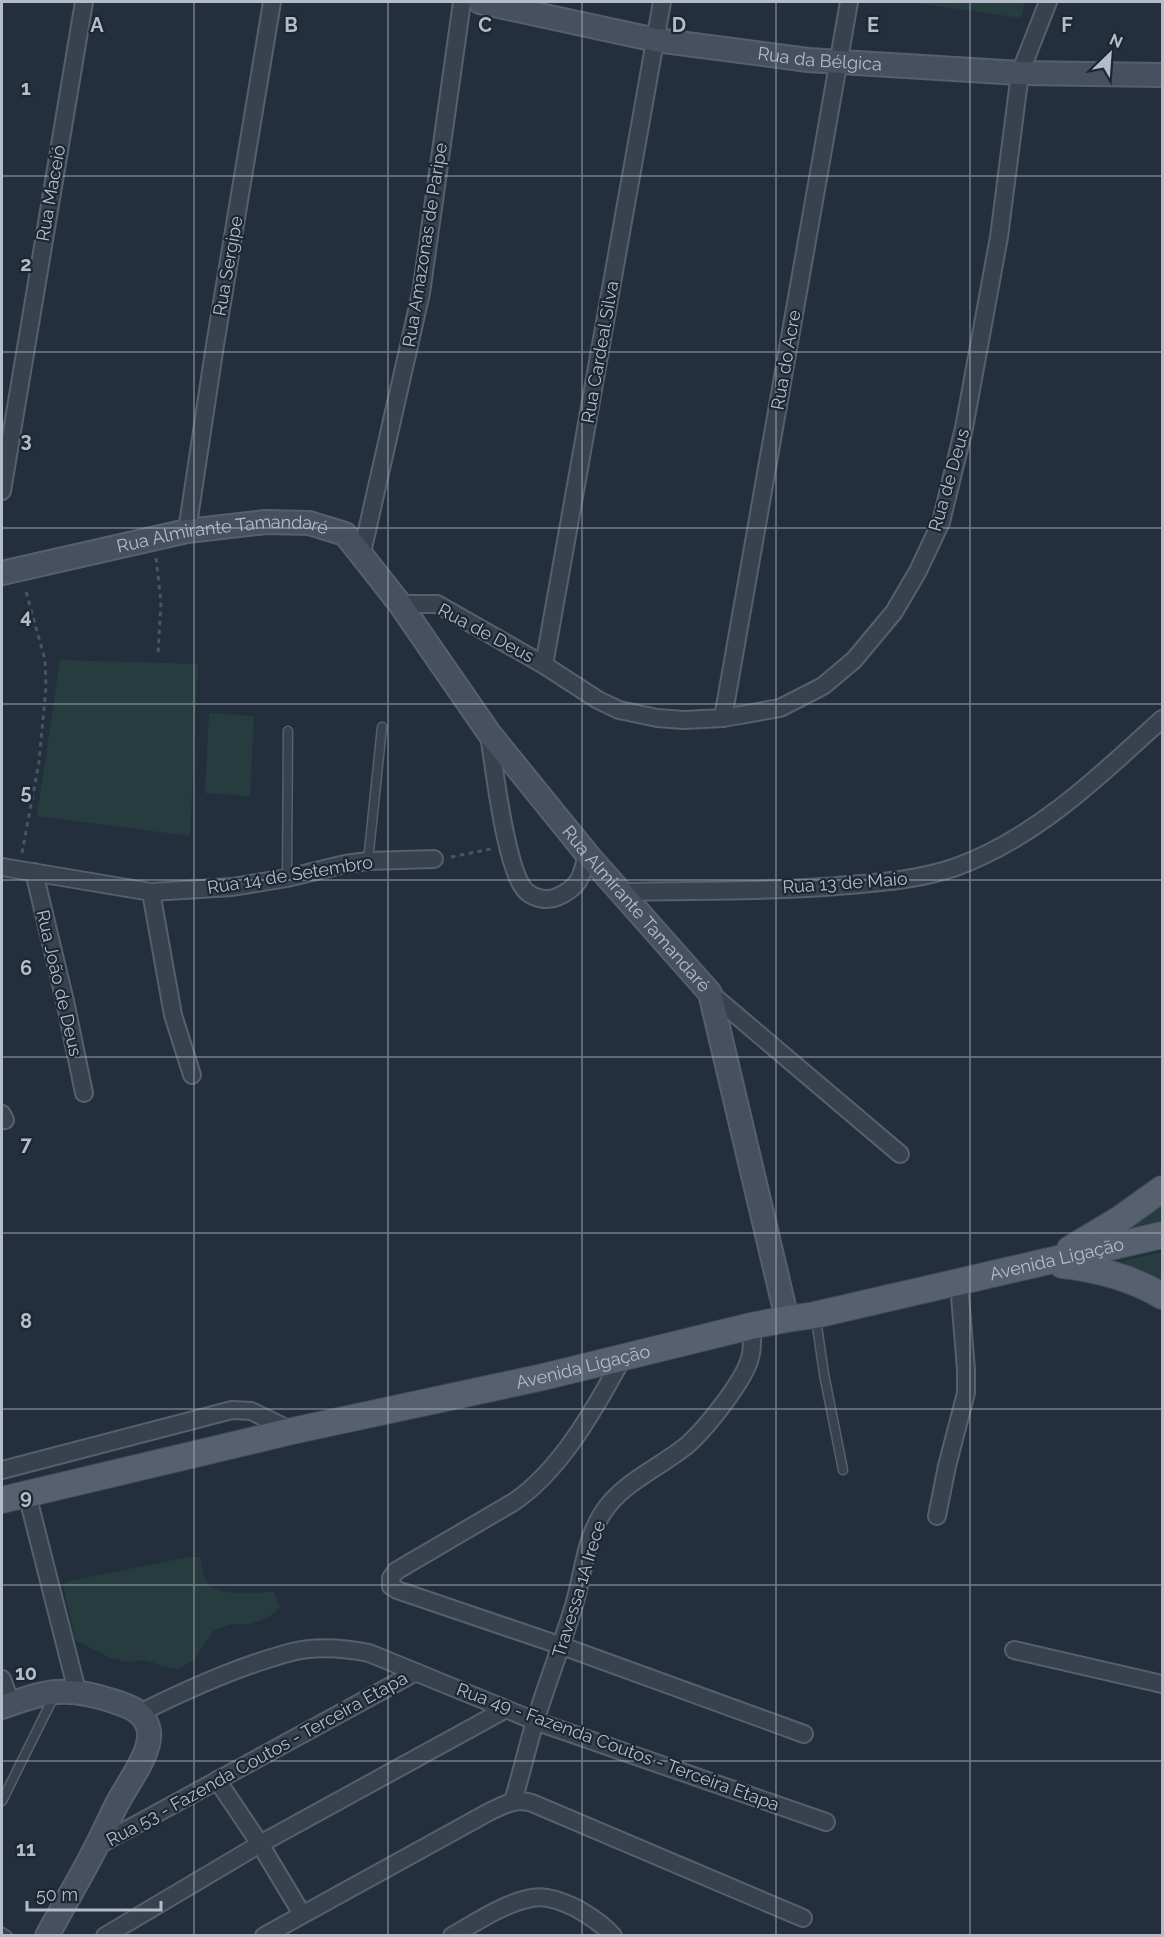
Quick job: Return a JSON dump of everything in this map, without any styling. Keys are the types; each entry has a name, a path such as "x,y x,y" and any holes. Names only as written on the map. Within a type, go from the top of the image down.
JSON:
{"main road":[{"name":"Rua da Bélgica","path":"480,2 656,40 808,60 1020,73 1162,75"},
{"name":"Rua Almirante Tamandaré","path":"11,570 187,531 266,522 309,523 345,534 399,603 489,733 587,854 710,993 787,1318"},
{"path":"1044,1264 1086,1241 1162,1188"},
{"name":"Avenida Ligação","path":"2,1500 292,1431 623,1358 751,1326 815,1315 1162,1235"},
{"path":"1044,1264 1092,1269 1120,1276 1162,1296"},
{"path":"6,1706 67,1691 103,1697 140,1713 147,1723 149,1734 148,1746 97,1846 47,1935"}],"street":[{"name":"Rua Maceió","path":"2,491 84,2"},
{"name":"Rua Sergipe","path":"187,531 214,345 272,2"},
{"name":"Rua Amazonas de Paripe","path":"361,557 421,293 462,2"},
{"name":"Rua Cardeal Silva","path":"544,664 662,2"},
{"name":"Rua do Acre","path":"723,718 849,2"},
{"name":"Rua de Deus","path":"399,603 437,604 544,664 598,700 619,710 657,718 684,720 723,718 780,708 823,686 854,660 894,612 918,571 940,522 964,428 999,237 1020,73 1048,2"},
{"name":"Rua 13 de Maio","path":"621,892 817,888 910,880 957,866 1004,844 1063,806 1113,764 1162,718"},
{"name":"Rua Almirante Tamandaré","path":"489,733 507,845 521,884 527,892 540,899 553,899 568,892 582,876 587,854"},
{"name":"Rua 14 de Setembro","path":"2,867 151,892 232,887 368,861 434,859"},
{"name":"Rua João de Deus","path":"27,871 65,1001 84,1093"},
{"path":"151,892 173,1015 192,1074"},
{"path":"710,993 900,1154"},
{"path":"937,1516 966,1393 959,1283"},
{"name":"Travessa 1A Irece","path":"513,1801 535,1721 562,1646 592,1534 602,1514 612,1501 640,1478 687,1446 709,1425 747,1369 752,1351 751,1326"},
{"path":"623,1358 588,1417 542,1480 512,1503 396,1572 390,1582 397,1590 562,1646 804,1734"},
{"path":"2,1470 232,1410 251,1411 292,1431"},
{"path":"27,1494 67,1691"},
{"name":"Rua 49 - Fazenda Coutos - Terceira Etapa","path":"140,1713 200,1683 241,1667 307,1649 334,1648 369,1653 535,1721 826,1822"},
{"path":"1014,1650 1162,1684"},
{"name":"Rua 53 - Fazenda Coutos - Terceira Etapa","path":"97,1846 416,1672"},
{"path":"2,1679 6,1706"},
{"path":"105,1935 260,1844 506,1709"},
{"path":"216,1780 260,1844 302,1914"},
{"path":"264,1935 513,1801 532,1803 803,1918"},
{"path":"452,1935 514,1903 533,1898 548,1898 563,1902 589,1915 606,1933"}],"lane":[{"path":"368,861 382,727"},
{"path":"287,878 288,731"},
{"path":"815,1315 843,1470"},
{"path":"2,1801 67,1691"},
{"path":"2,1932 8,1935"}],"path":[{"path":"153,539 161,602 158,654"},
{"path":"11,570 45,660 46,687 27,871"},
{"path":"434,859 507,845"}],"green space":[{"path":"909,2 1025,2 1021,18"},
{"path":"60,660 198,664 190,836 37,816"},
{"path":"209,713 254,716 250,796 205,793"},
{"path":"1162,1203 1162,1220 1126,1228"},
{"path":"1162,1252 1162,1283 1115,1263"},
{"path":"189,1557 200,1557 205,1579 211,1587 237,1593 274,1592 280,1608 266,1619 249,1624 232,1624 214,1630 194,1660 178,1669 146,1660 128,1662 111,1658 75,1640 63,1584"}]}
